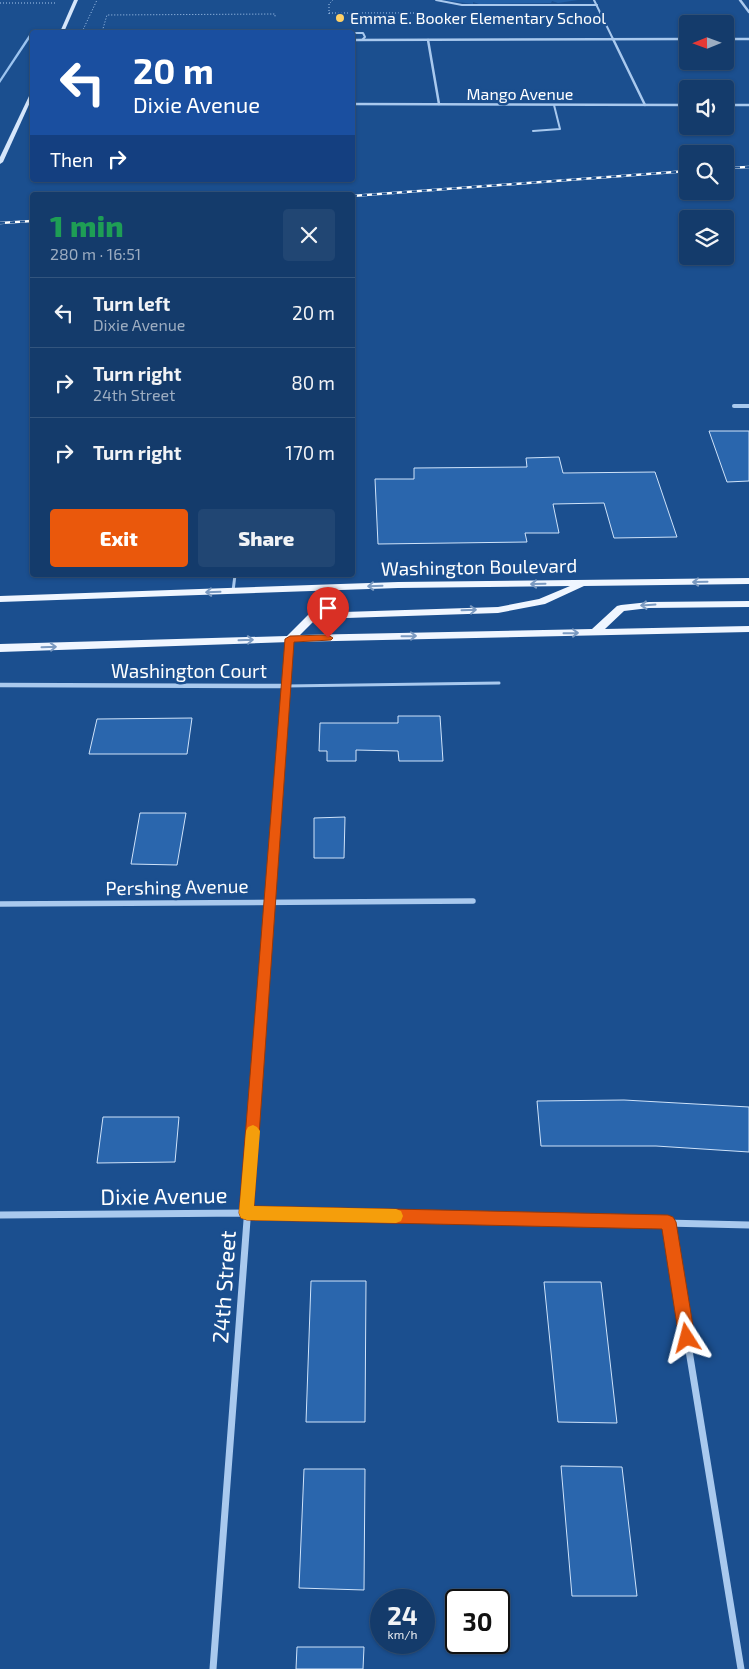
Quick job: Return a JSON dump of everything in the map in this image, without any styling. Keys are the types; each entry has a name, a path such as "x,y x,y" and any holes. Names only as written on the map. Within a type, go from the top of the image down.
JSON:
{"main road":[{"name":"Washington Boulevard","path":"0,598 398,585 749,581"},
{"path":"290,639 313,616 498,610 541,602 584,583"},
{"path":"595,632 621,608 648,605 749,604"},
{"path":"0,648 290,639 749,629"}],"street":[{"path":"740,0 749,12"},
{"path":"63,30 76,1"},
{"path":"613,39 645,105"},
{"path":"355,40 679,39"},
{"path":"734,39 749,39"},
{"path":"428,40 439,104"},
{"name":"Mango Avenue","path":"355,104 679,105"},
{"path":"0,162 30,105"},
{"path":"734,105 749,105"},
{"path":"734,406 749,406"},
{"name":"24th Street","path":"213,1669 290,639"},
{"name":"Washington Court","path":"0,685 286,686"},
{"name":"Pershing Avenue","path":"0,904 474,901"},
{"name":"Dixie Avenue","path":"0,1215 247,1213 749,1225"},
{"path":"668,1222 741,1669"}],"lane":[{"path":"436,0 462,5 597,5"},
{"path":"594,0 613,39"},
{"path":"355,33 363,33 365,37 362,40"},
{"path":"533,131 560,129 554,106"},
{"path":"233,591 235,577"},
{"name":"Washington Court","path":"286,686 499,683"}],"path":[{"path":"83,30 97,0"},
{"path":"329,18 329,4 333,0"},
{"path":"0,3 76,1"},
{"path":"329,14 423,13 428,40"},
{"path":"103,30 108,16 275,14 274,21"}],"shaded area":[{"path":"443,0 578,0 558,3 552,1 551,3 479,4 473,2 473,4"}],"building":[{"path":"709,431 749,431 749,481 727,482"},
{"path":"559,457 563,473 655,472 677,537 614,538 604,503 553,504 559,533 525,533 527,542 378,544 375,479 414,479 414,468 527,467 526,458"},
{"path":"398,716 440,716 443,761 399,761 398,751 356,750 356,761 327,761 327,751 319,751 320,723 398,723"},
{"path":"192,718 187,754 89,754 97,719"},
{"path":"140,813 186,813 177,865 131,864"},
{"path":"345,817 344,858 314,858 314,818"},
{"path":"624,1100 749,1107 749,1152 656,1146 541,1146 537,1101"},
{"path":"103,1117 179,1117 175,1162 97,1163"},
{"path":"311,1281 366,1281 365,1422 306,1422"},
{"path":"544,1282 601,1282 617,1423 558,1422"},
{"path":"561,1466 622,1467 637,1596 572,1596"},
{"path":"304,1469 365,1469 364,1590 299,1588"},
{"path":"297,1647 364,1647 363,1669 296,1669"}],"waterway":[{"path":"0,82 30,36"}],"railway":[{"path":"734,168 749,167"},
{"path":"355,196 679,172"},
{"path":"0,223 30,221"}],"slow traffic":[{"path":"253,1131 247,1213 396,1216"}],"place":[{"name":"Emma E. Booker Elementary School","path":"340,18"}],"route":[{"path":"328,638 290,639 247,1213 668,1222 687,1338"}]}
